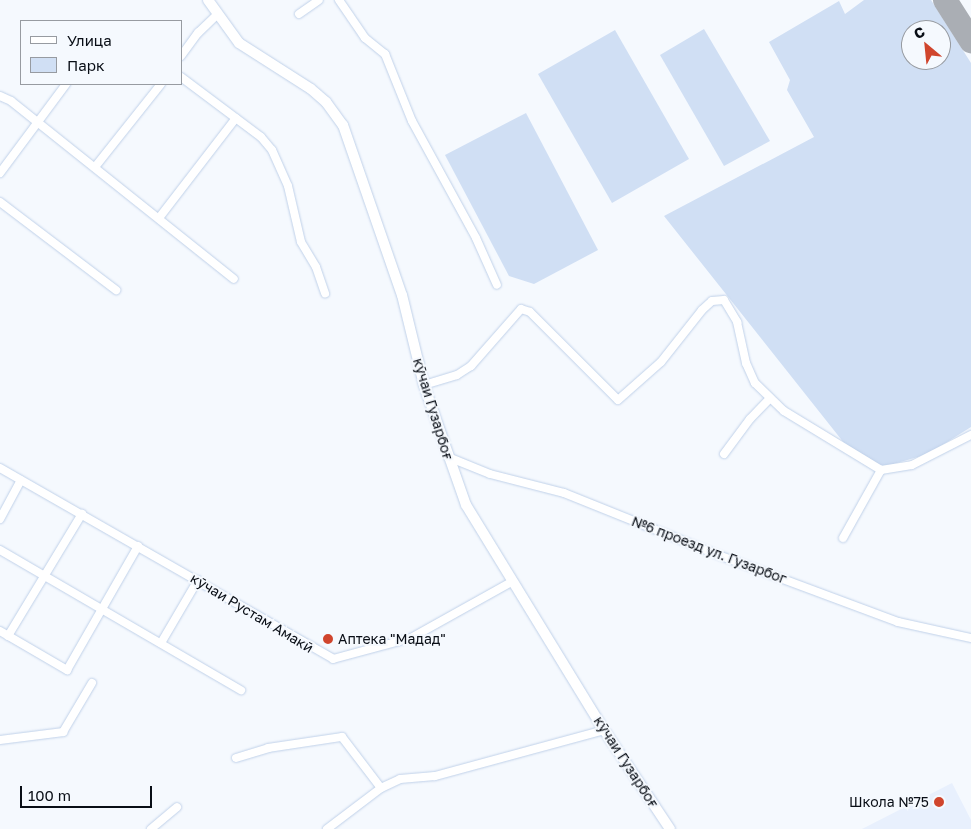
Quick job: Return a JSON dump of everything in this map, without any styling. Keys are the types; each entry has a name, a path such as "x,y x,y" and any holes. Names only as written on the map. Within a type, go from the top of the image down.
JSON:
{"street":[{"name":"кӯчаи Гузарбоғ","path":"208,0 239,43 311,89 326,102 343,125 402,295 424,385 466,505 604,730 670,829"},
{"path":"299,14 320,0"},
{"path":"339,0 365,38 385,54 412,121 476,238 497,285"},
{"path":"182,55 198,33 218,14"},
{"path":"182,77 261,137 280,164 301,242 316,267 326,293"},
{"path":"0,173 65,85"},
{"path":"95,167 160,85"},
{"path":"0,96 37,121 234,279"},
{"path":"159,218 236,118"},
{"path":"0,202 116,290"},
{"path":"424,385 457,375 471,366 521,309 530,312 618,400 661,362 702,310 718,299 724,300 733,311 750,375 770,398 784,411 881,470 912,464 971,435"},
{"path":"724,454 750,418 770,398"},
{"name":"№6 проезд ул. Гузарбог","path":"448,457 490,474 564,493 721,556 898,622 971,638"},
{"name":"кӯчаи Рустам Амакӣ","path":"0,468 333,659 411,638 512,581"},
{"path":"843,538 881,470"},
{"path":"0,519 21,480"},
{"path":"8,636 82,514"},
{"path":"0,631 67,670 138,546"},
{"path":"0,550 43,577 241,690"},
{"path":"161,643 198,580"},
{"path":"0,740 63,732 92,683"},
{"path":"327,829 381,788 400,778 435,776 604,730"},
{"path":"236,758 268,748 342,736 381,788"},
{"path":"151,829 177,807"}],"shaded area":[{"name":"Школа №75","path":"952,783 971,820 971,829 862,829"}],"green space":[{"path":"864,0 931,0 944,20 901,20 901,70 951,70 951,32 971,63 971,427 928,454 883,467 848,448 664,216 814,137 787,90 790,80 769,42 839,1 845,14"},
{"path":"704,29 770,141 724,166 660,55"},
{"path":"615,30 689,159 612,203 538,74"},
{"path":"526,113 598,250 534,284 509,276 445,155"}],"taxiway":[{"path":"945,0 971,41"}],"place":[{"name":"Аптека \"Мадад\"","path":"328,639"},
{"name":"Школа №75","path":"939,802"}]}
